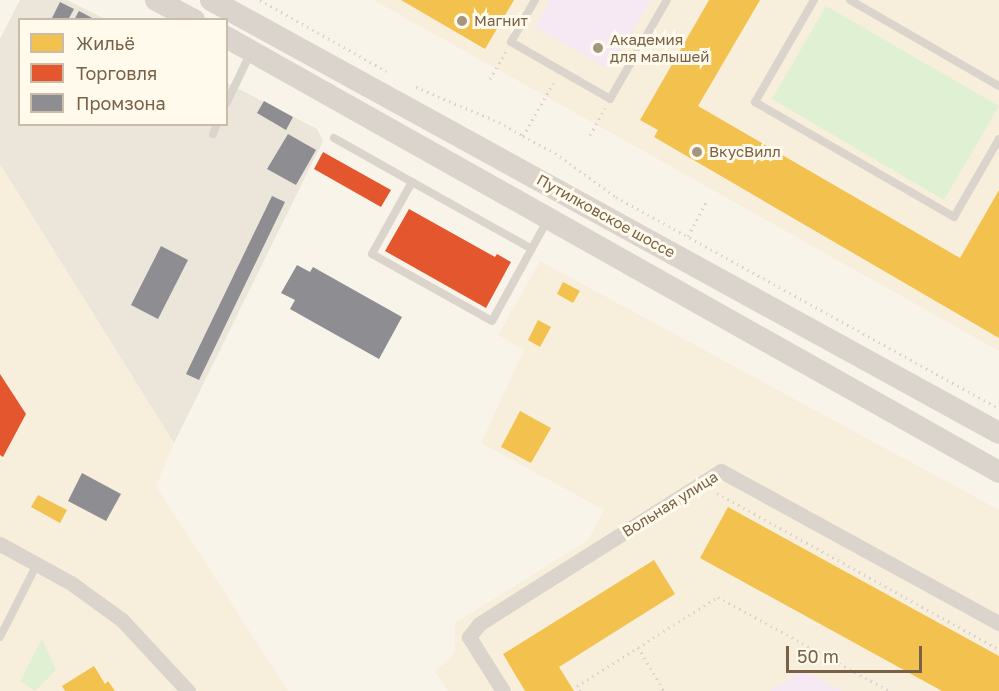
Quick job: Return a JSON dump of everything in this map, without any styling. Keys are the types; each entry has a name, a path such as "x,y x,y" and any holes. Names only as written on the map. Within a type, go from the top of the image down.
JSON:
{"main road":[{"path":"156,0 190,18"},
{"name":"Путилковское шоссе","path":"211,0 999,433"},
{"name":"Путилковское шоссе","path":"228,38 999,472"}],"street":[{"name":"Вольная улица","path":"503,691 469,637 479,624 721,471 999,623"},
{"path":"0,544 71,583 122,620 188,691"}],"lane":[{"path":"535,0 511,42 610,99 667,0"},
{"path":"814,0 755,102 954,217 999,139"},
{"path":"850,0 999,86"},
{"path":"228,100 252,50"},
{"path":"213,134 216,126"},
{"path":"334,138 532,249"},
{"path":"412,182 372,254 492,321 549,218"},
{"path":"0,637 37,564"}],"path":[{"path":"260,0 393,75"},
{"path":"490,79 511,42"},
{"path":"523,136 561,70"},
{"path":"414,87 499,122 555,153 616,197 999,408"},
{"path":"590,135 610,99"},
{"path":"684,243 707,201"},
{"path":"701,484 999,649"},
{"path":"580,691 577,686 718,597 890,691"},
{"path":"638,647 664,691"}],"shaded area":[{"path":"20,0 67,0 103,18 18,18 18,126 228,126 228,84 317,129 323,141 174,443 0,164 0,39"},
{"path":"373,0 999,0 999,351 558,103"},
{"name":"Академия для малышей","path":"550,0 651,0 610,70 535,27"},
{"path":"0,164 174,443 156,486 288,691 0,691"},
{"path":"540,261 999,510 999,691 448,691 435,672 455,653 455,623 588,540 604,510 481,443 524,350 498,335"},
{"path":"803,670 842,691 770,691"}],"green space":[{"path":"826,6 999,106 944,200 772,99"},
{"path":"42,639 56,670 35,691 20,681"}],"building: Жильё":[{"path":"401,0 514,0 485,49"},
{"path":"709,0 760,0 698,106 960,258 999,190 999,338 654,137 658,130 640,120"},
{"path":"563,282 580,291 573,303 557,294"},
{"path":"538,320 551,327 540,347 528,340"},
{"path":"520,411 551,428 531,463 501,447"},
{"path":"38,495 67,510 60,523 31,507"},
{"path":"728,507 999,656 999,691 942,691 700,558"},
{"path":"654,560 675,594 559,667 574,691 525,691 503,654"},
{"path":"94,666 105,684 108,681 115,691 65,691 62,686"}],"building: Торговля":[{"path":"323,152 391,190 381,207 314,169"},
{"path":"409,209 495,257 497,254 511,262 486,308 385,251"},
{"path":"0,374 26,414 3,457 0,455"}],"building: Промзона":[{"path":"60,2 74,9 69,18 52,18"},
{"path":"79,11 92,18 75,18"},
{"path":"264,101 293,117 286,130 257,113"},
{"path":"288,134 316,150 296,185 267,169"},
{"path":"272,196 285,202 199,380 186,374"},
{"path":"161,246 188,260 158,319 131,305"},
{"path":"297,265 310,272 313,267 402,317 379,359 290,309 295,300 281,293"},
{"path":"82,473 121,494 106,521 68,501"}],"place":[{"name":"Магнит","path":"462,21"},
{"name":"Академия для малышей","path":"598,48"},
{"name":"ВкусВилл","path":"697,152"}]}
